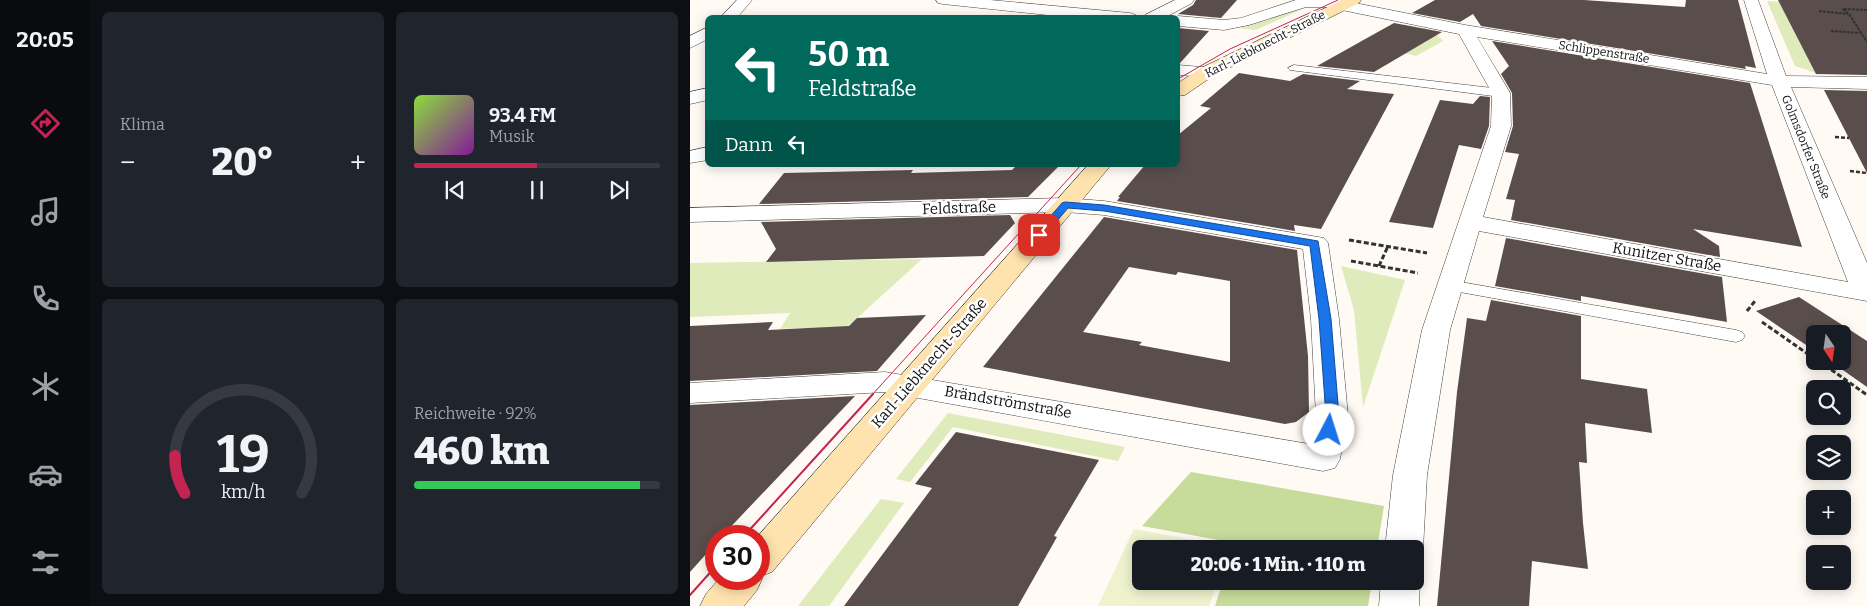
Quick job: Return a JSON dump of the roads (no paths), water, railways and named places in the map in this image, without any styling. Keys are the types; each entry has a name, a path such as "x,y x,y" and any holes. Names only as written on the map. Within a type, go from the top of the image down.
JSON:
{"street":[{"path":"731,15 745,0"},
{"path":"943,0 1099,15"},
{"path":"1157,15 1187,0"},
{"name":"Golmsdorfer Straße","path":"1751,0 1779,81 1866,292"},
{"name":"Schlippenstraße","path":"1180,21 1224,25 1243,22 1305,2 1349,3 1465,30 1779,81 1867,82"},
{"name":"Karl-Liebknecht-Straße","path":"1180,90 1207,72 1349,3"},
{"path":"1405,540 1410,475 1436,330 1468,222 1502,126 1501,93 1465,30"},
{"path":"690,43 705,34"},
{"path":"1180,70 1207,72"},
{"path":"690,98 705,95"},
{"path":"690,157 705,154"},
{"name":"Karl-Liebknecht-Straße","path":"770,548 1098,167"},
{"name":"Feldstraße","path":"690,216 1065,205 1104,208 1315,243 1325,319 1332,416 1323,460"},
{"name":"Kunitzer Straße","path":"1468,222 1866,292"},
{"name":"Brändströmstraße","path":"690,393 885,382 1323,460"},
{"path":"720,606 734,590"},
{"path":"1399,606 1400,590"}],"lane":[{"path":"1294,68 1501,93"},
{"path":"1449,285 1736,336"}],"tram line":[{"path":"1180,78 1230,49 1338,0"},
{"path":"871,396 1079,167"},
{"path":"754,525 873,394"},
{"path":"690,595 705,578"}]}
